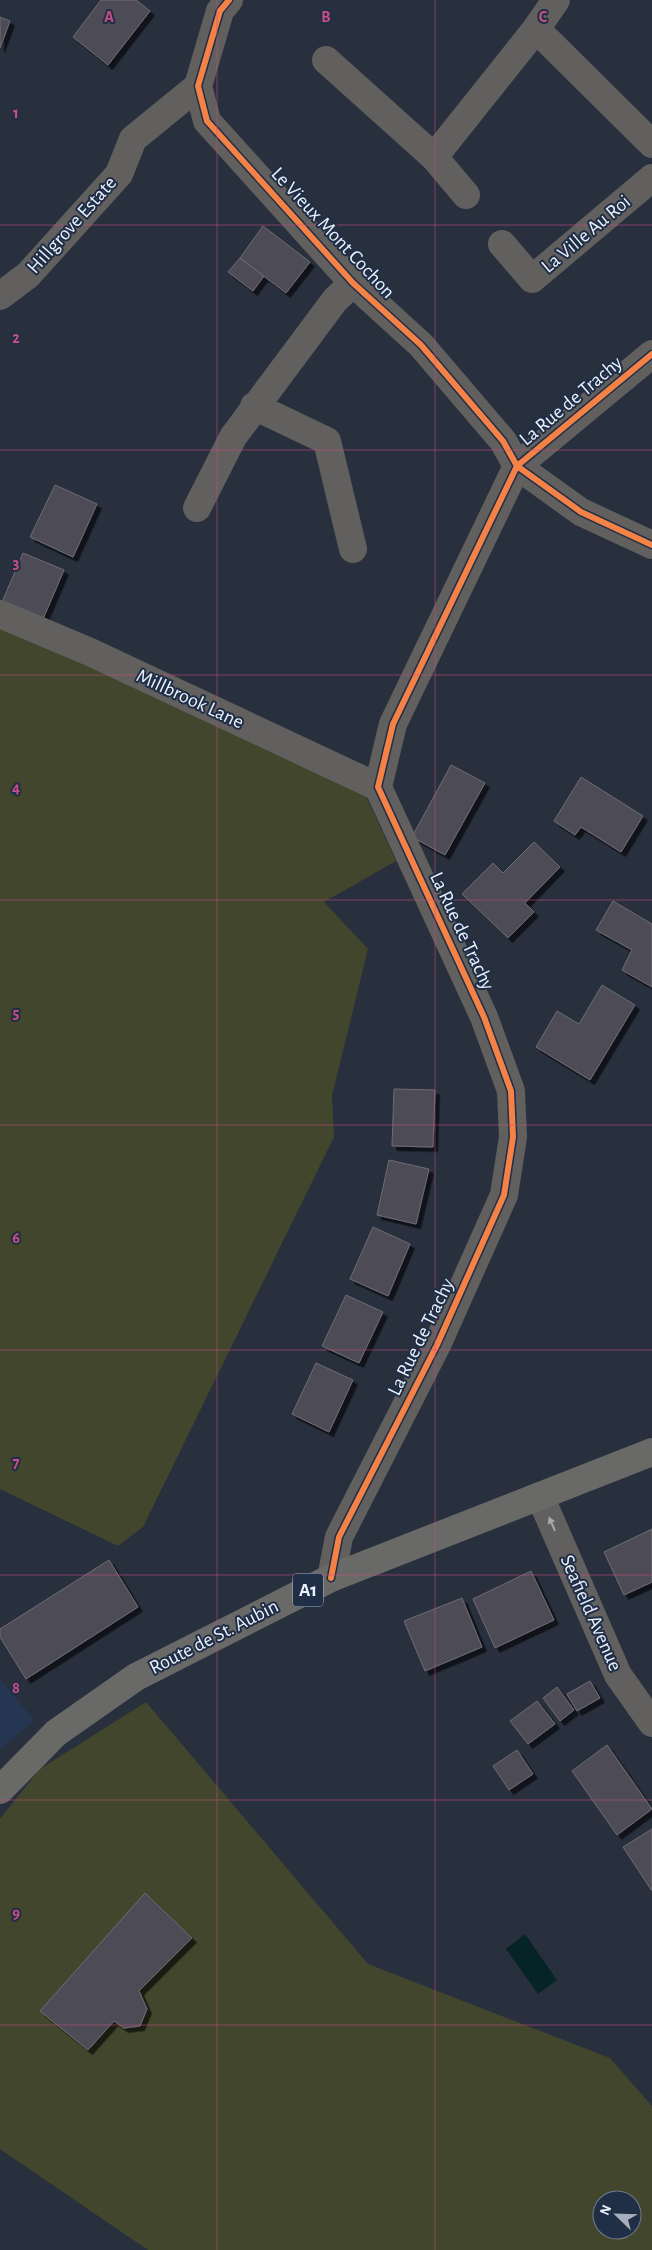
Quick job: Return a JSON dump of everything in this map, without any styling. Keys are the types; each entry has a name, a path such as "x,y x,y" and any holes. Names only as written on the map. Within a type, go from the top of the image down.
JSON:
{"main road":[{"name":"Route de St. Aubin","path":"0,1790 56,1733 136,1677 331,1578 652,1452"}],"street":[{"path":"198,86 220,11 229,0"},
{"path":"434,157 536,30 556,0"},
{"path":"536,30 652,144"},
{"path":"326,60 434,157 466,195"},
{"name":"Le Vieux Mont Cochon","path":"198,86 207,121 353,283 421,346 502,441 517,466"},
{"name":"Hillgrove Estate","path":"0,296 28,275 119,174 133,139 198,86"},
{"name":"La Ville Au Roi","path":"502,244 532,279 652,178"},
{"path":"197,508 233,437 254,406 335,300 353,283"},
{"name":"La Rue de Trachy","path":"331,1578 339,1537 437,1345 504,1195 513,1137 512,1091 474,995 378,787 393,724 517,466 652,354"},
{"path":"254,406 327,441 353,549"},
{"path":"517,466 581,512 652,545"},
{"name":"Millbrook Lane","path":"0,614 90,652 378,787"},
{"name":"Seafield Avenue","path":"540,1496 618,1674 652,1723"}],"shaded area":[{"path":"0,622 365,794 396,861 324,902 368,949 332,1096 334,1137 143,1527 118,1546 0,1489"},
{"path":"0,1679 34,1720 0,1750"},
{"path":"146,1702 368,1964 610,2058 652,2106 652,2250 148,2250 0,2149 0,1819 40,1769"},
{"path":"525,1934 557,1980 538,1994 506,1949"}],"building":[{"path":"101,0 136,0 150,11 108,65 73,37"},
{"path":"0,17 10,21 0,48"},
{"path":"263,226 310,262 286,293 240,258"},
{"path":"240,258 264,276 253,291 228,272"},
{"path":"55,485 97,504 73,557 30,537"},
{"path":"23,553 64,570 43,619 2,602"},
{"path":"451,765 485,783 445,855 412,837"},
{"path":"581,777 643,816 621,852 581,827 575,835 554,821"},
{"path":"534,842 560,867 525,903 534,912 508,938 462,894 493,863 503,873"},
{"path":"613,901 652,924 652,987 622,970 632,950 596,930"},
{"path":"602,985 635,1005 590,1080 536,1047 557,1011 579,1024"},
{"path":"394,1089 435,1090 433,1147 392,1146"},
{"path":"389,1160 429,1169 416,1224 377,1215"},
{"path":"373,1227 410,1244 388,1296 350,1279"},
{"path":"346,1295 383,1312 359,1363 322,1346"},
{"path":"316,1363 353,1380 329,1432 292,1414"},
{"path":"652,1529 652,1582 624,1595 604,1552"},
{"path":"109,1560 138,1607 26,1679 0,1637 0,1629"},
{"path":"531,1571 554,1620 495,1648 473,1599"},
{"path":"462,1598 482,1647 425,1671 404,1621"},
{"path":"590,1681 600,1698 577,1711 567,1694"},
{"path":"557,1687 574,1710 560,1721 543,1698"},
{"path":"537,1701 555,1724 528,1744 510,1721"},
{"path":"607,1745 652,1809 617,1835 572,1771"},
{"path":"517,1750 533,1774 509,1790 493,1766"},
{"path":"652,1829 652,1891 623,1847"},
{"path":"145,1893 192,1938 139,1991 147,2009 140,2026 124,2028 114,2021 88,2050 40,2011"}],"cycle path":[{"path":"229,0 220,11 198,86 207,121 353,283 421,345 503,441 517,466 581,512 652,545"},
{"path":"331,1578 339,1537 437,1345 504,1195 513,1137 511,1091 484,1017 378,787 393,724 517,466 652,354"}]}
